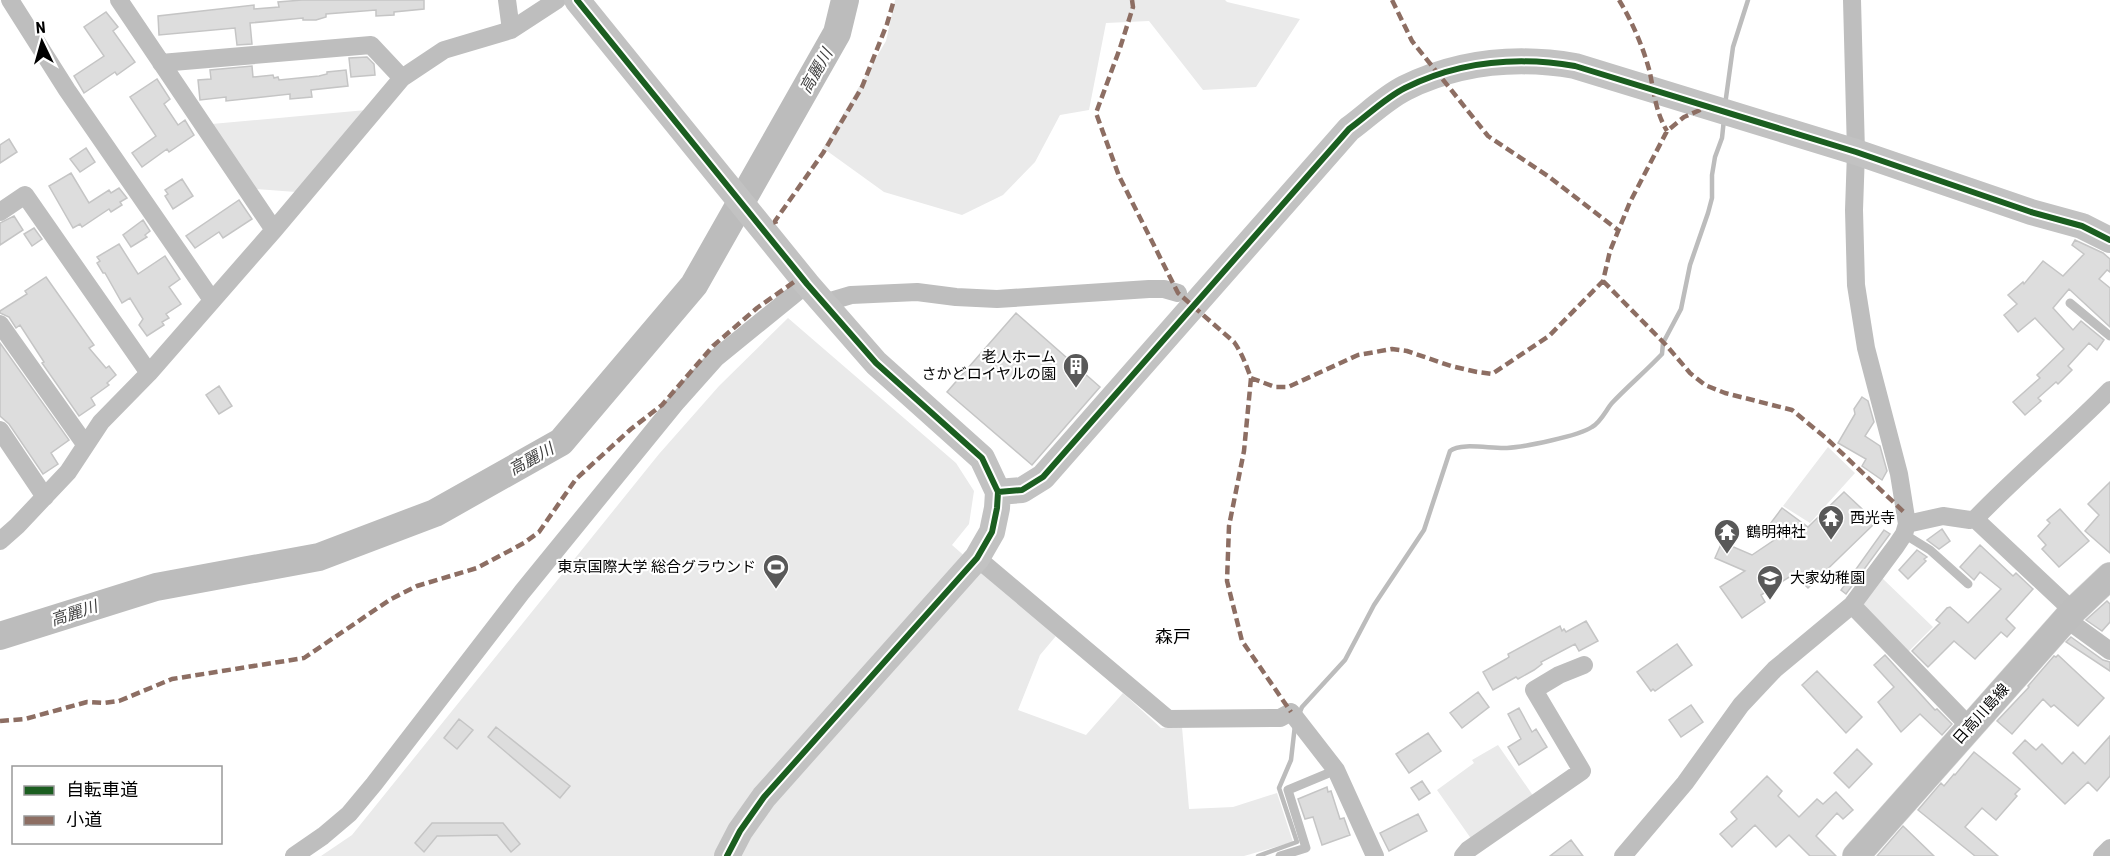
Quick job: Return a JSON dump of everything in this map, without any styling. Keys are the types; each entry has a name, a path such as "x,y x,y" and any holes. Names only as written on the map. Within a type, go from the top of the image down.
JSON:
{"main road":[{"name":"日高川島線","path":"1856,856 2069,615 2110,576"}],"street":[{"path":"10,0 66,90 212,300"},
{"path":"119,0 274,230"},
{"path":"507,0 511,30"},
{"path":"0,541 68,472 101,422 149,373 402,78 444,50 511,30 557,0"},
{"path":"1852,0 1856,152 1854,231 1856,285 1866,348 1899,474 1906,529"},
{"path":"583,8 807,284 876,363 982,458 998,492 998,508 992,532 977,558 764,797 740,831 727,856"},
{"path":"161,63 371,45 402,78"},
{"path":"998,492 1022,490 1043,477 1349,129 1403,89 1444,72 1491,62 1518,60 1546,61 1575,66 1856,152 2031,212 2082,226 2110,240"},
{"path":"0,212 25,195 149,373"},
{"path":"294,856 349,814 522,592 675,404 716,358 807,284"},
{"path":"824,303 851,295 916,292 997,299 1149,289 1178,293"},
{"path":"0,324 85,444"},
{"path":"1623,856 1685,783 1742,705 1775,669 1852,605 1906,529 1942,516 1975,519 2014,479 2110,390"},
{"path":"0,430 45,497"},
{"path":"1975,519 2069,615 2110,651"},
{"path":"977,558 1168,719 1280,718 1291,712 1336,770 1375,856"},
{"path":"1852,605 1969,726"},
{"path":"1463,856 1468,850 1582,771 1534,690 1559,675 1584,665"},
{"path":"2102,856 2110,848"}],"lane":[{"path":"2070,303 2110,336"},
{"path":"1906,529 1968,584"},
{"path":"1280,856 1306,848 1288,789 1336,770"}],"shaded area":[{"path":"895,0 1225,0 1300,19 1256,87 1203,90 1149,21 1106,23 1089,110 1060,115 1035,162 1003,195 962,215 884,192 823,148 886,41"},
{"path":"366,110 296,192 256,189 212,124"},
{"name":"東京国際大学 総合グラウンド","path":"788,318 956,463 974,491 969,524 952,545 1056,636 1040,655 1018,710 1086,735 1123,693 1161,728 1182,727 1189,809 1233,807 1277,793 1293,842 1244,856 321,856 352,835 659,454 719,386"},
{"path":"1828,447 1855,473 1810,523 1783,506"},
{"path":"1882,578 1933,627 1907,653 1862,606"},
{"path":"1498,745 1534,797 1472,840 1437,790 1474,763 1472,760"}],"building":[{"path":"424,0 424,9 394,12 394,15 376,16 376,10 326,14 326,17 316,20 303,20 303,18 250,23 252,44 237,45 235,28 159,35 158,16 254,5 254,9 279,7 278,2"},
{"path":"106,12 118,27 113,31 135,62 117,75 115,72 84,93 74,76 104,56 84,27"},
{"path":"367,57 374,64 375,75 351,77 349,58"},
{"path":"252,66 253,77 273,75 279,80 319,76 327,72 346,70 348,86 311,90 312,97 290,99 290,94 226,101 226,97 200,100 198,80 211,79 210,70"},
{"path":"157,79 170,99 164,104 178,125 185,120 194,135 169,152 167,149 142,167 132,153 156,136 130,97"},
{"path":"9,139 17,152 0,163 0,145"},
{"path":"86,148 95,162 80,172 70,159"},
{"path":"71,173 89,203 109,190 111,193 119,188 127,198 120,202 122,205 111,212 109,209 82,227 80,224 73,228 49,186"},
{"path":"182,179 193,196 173,209 165,196 168,194 165,190"},
{"path":"239,200 252,219 223,238 219,232 195,248 186,236"},
{"path":"14,216 23,230 0,245 0,223"},
{"path":"143,220 150,231 145,235 147,237 131,247 123,235"},
{"path":"34,228 42,239 32,246 24,234"},
{"path":"2075,240 2103,253 2110,259 2110,272 2107,270 2099,279 2110,288 2110,327 2069,289 2053,308 2073,330 2081,321 2104,340 2097,350 2089,343 2068,366 2072,370 2058,384 2056,382 2038,398 2041,401 2025,415 2013,402 2040,378 2037,375 2064,349 2035,318 2018,332 2004,315 2017,304 2008,295 2023,282 2024,284 2043,261 2063,276 2084,254 2072,245"},
{"path":"119,244 138,274 165,256 180,279 169,287 181,304 166,314 169,318 162,322 164,325 147,336 139,325 143,319 130,298 122,303 97,263 100,261 97,257"},
{"path":"46,277 94,345 89,348 106,368 109,366 116,375 107,383 109,385 91,398 95,405 79,416 42,363 44,362 20,325 16,328 9,317 0,313 27,294 25,291"},
{"name":"老人ホーム さかどロイヤルの園","path":"1016,313 1100,387 1032,465 947,392"},
{"path":"0,343 69,440 51,453 58,464 43,474 9,424 0,416"},
{"path":"219,386 232,406 219,414 206,395"},
{"path":"1862,397 1868,401 1874,422 1865,436 1880,446 1887,471 1882,480 1862,466 1866,459 1838,443"},
{"path":"2110,482 2110,553 2085,531 2099,515 2088,504"},
{"path":"1844,492 1876,522 1808,588 1794,574 1761,595 1765,602 1742,618 1720,587 1745,571 1715,558 1722,542 1752,555 1783,534 1770,524 1782,508 1808,527"},
{"path":"2060,509 2089,541 2059,567 2042,549 2046,545 2038,536 2050,523 2047,520"},
{"path":"1942,529 1950,541 1939,549 1927,540"},
{"path":"1884,530 1890,534 1846,594 1841,590"},
{"path":"1980,545 2013,576 2016,573 2033,589 2006,619 2015,628 2007,637 2001,632 1975,659 1954,641 1928,667 1912,651 1940,623 1936,620 1947,608 1950,607 1968,623 2001,589 1980,572 1974,580 1960,567"},
{"path":"1917,550 1927,557 1924,559 1926,561 1908,579 1899,570"},
{"path":"2107,601 2110,604 2110,622 2102,631 2086,620"},
{"path":"1586,621 1598,641 1579,651 1575,644 1541,662 1542,664 1534,670 1518,679 1516,677 1493,690 1483,672 1509,657 1508,654 1560,626 1562,631 1564,629 1566,632"},
{"path":"2071,637 2103,660 2110,662 2110,671 2066,642"},
{"path":"1677,644 1692,665 1655,691 1653,689 1651,691 1637,672"},
{"path":"1885,655 1935,710 1937,709 1952,724 1942,735 1920,714 1901,732 1878,702 1894,687 1874,665"},
{"path":"2058,655 2104,698 2078,726 2054,705 2051,707 2043,699 2012,734 1997,721 2054,656"},
{"path":"1817,671 1862,717 1846,733 1802,685"},
{"path":"1478,692 1489,707 1462,728 1450,713"},
{"path":"1691,705 1703,722 1681,737 1669,720"},
{"path":"1519,708 1532,732 1536,729 1547,747 1519,765 1508,747 1521,739 1508,714"},
{"path":"459,719 473,730 457,749 444,738"},
{"path":"496,727 570,786 560,798 488,737"},
{"path":"1428,733 1441,751 1409,773 1396,754"},
{"path":"2110,736 2110,776 2097,791 2088,782 2065,804 2013,753 2025,740 2036,750 2042,744 2062,764 2073,752 2085,764"},
{"path":"1857,749 1872,764 1849,788 1834,773"},
{"path":"1974,752 2020,789 2015,794 2017,796 1996,820 1982,808 1965,827 1998,856 1975,856 1918,810 1941,783 1944,786 1955,775"},
{"path":"1767,776 1782,791 1778,796 1799,817 1817,799 1823,804 1836,792 1853,810 1843,819 1837,813 1816,836 1836,856 1810,856 1789,835 1776,847 1755,825 1732,847 1720,834 1737,819 1731,812"},
{"path":"1422,781 1430,793 1419,800 1411,788"},
{"path":"1327,787 1328,792 1331,791 1340,819 1344,818 1350,835 1322,845 1313,817 1305,819 1298,799"},
{"path":"1418,814 1427,831 1389,851 1380,833"},
{"path":"432,823 503,823 520,844 511,852 497,835 437,836 424,852 415,843"},
{"path":"1903,826 1934,856 1877,856"},
{"path":"1571,840 1583,856 1550,856"}],"waterway":[{"name":"高麗川","path":"0,636 156,587 319,557 435,513 561,442 694,285 837,33 845,0"},
{"path":"1725,105 1733,47 1748,0"},
{"path":"1299,714 1302,707 1345,660 1374,605 1424,530 1450,451 1469,446 1515,447 1576,434 1592,427 1612,403 1662,354 1663,343 1681,309 1690,265 1712,198 1712,175 1715,157 1722,138 1724,119"},
{"path":"1258,856 1297,842 1279,788 1291,760 1295,725"}],"marked path":[{"path":"776,224 775,221 823,153 862,87 894,0"},
{"path":"1132,0 1133,7 1120,48 1096,113 1119,176 1178,293 1234,342 1251,378 1244,451 1229,526 1227,581 1242,641 1291,712"},
{"path":"1392,0 1412,41 1488,136 1548,176 1618,230"},
{"path":"1619,0 1641,45 1658,110 1667,131"},
{"path":"1251,378 1275,387 1288,387 1358,355 1392,349 1407,351 1451,366 1492,374 1549,336 1603,281 1610,251 1630,202 1667,131 1684,117 1707,107"},
{"path":"0,721 25,719 87,702 119,701 172,679 304,658 391,599 417,586 477,568 524,543 539,532 576,479 631,429 662,405 713,346 757,308 801,277"},
{"path":"1603,281 1666,345 1690,373 1705,385 1725,393 1792,410 1826,438 1906,514"}],"cycle path":[{"path":"577,0 807,284 876,363 982,458 998,492 992,532 977,558 764,797 740,831 727,856"},
{"path":"998,492 1022,490 1043,477 1349,129 1405,88 1446,72 1467,67 1510,61 1575,66 1856,152 2031,212 2082,226 2110,240"}],"place":[{"name":"老人ホーム さかどロイヤルの園","path":"1076,389"},
{"name":"西光寺","path":"1831,541"},
{"name":"鶴明神社","path":"1727,555"},
{"name":"東京国際大学 総合グラウンド","path":"776,590"},
{"name":"大家幼稚園","path":"1770,601"}],"district":[{"name":"森戸","path":"1173,636"}]}
